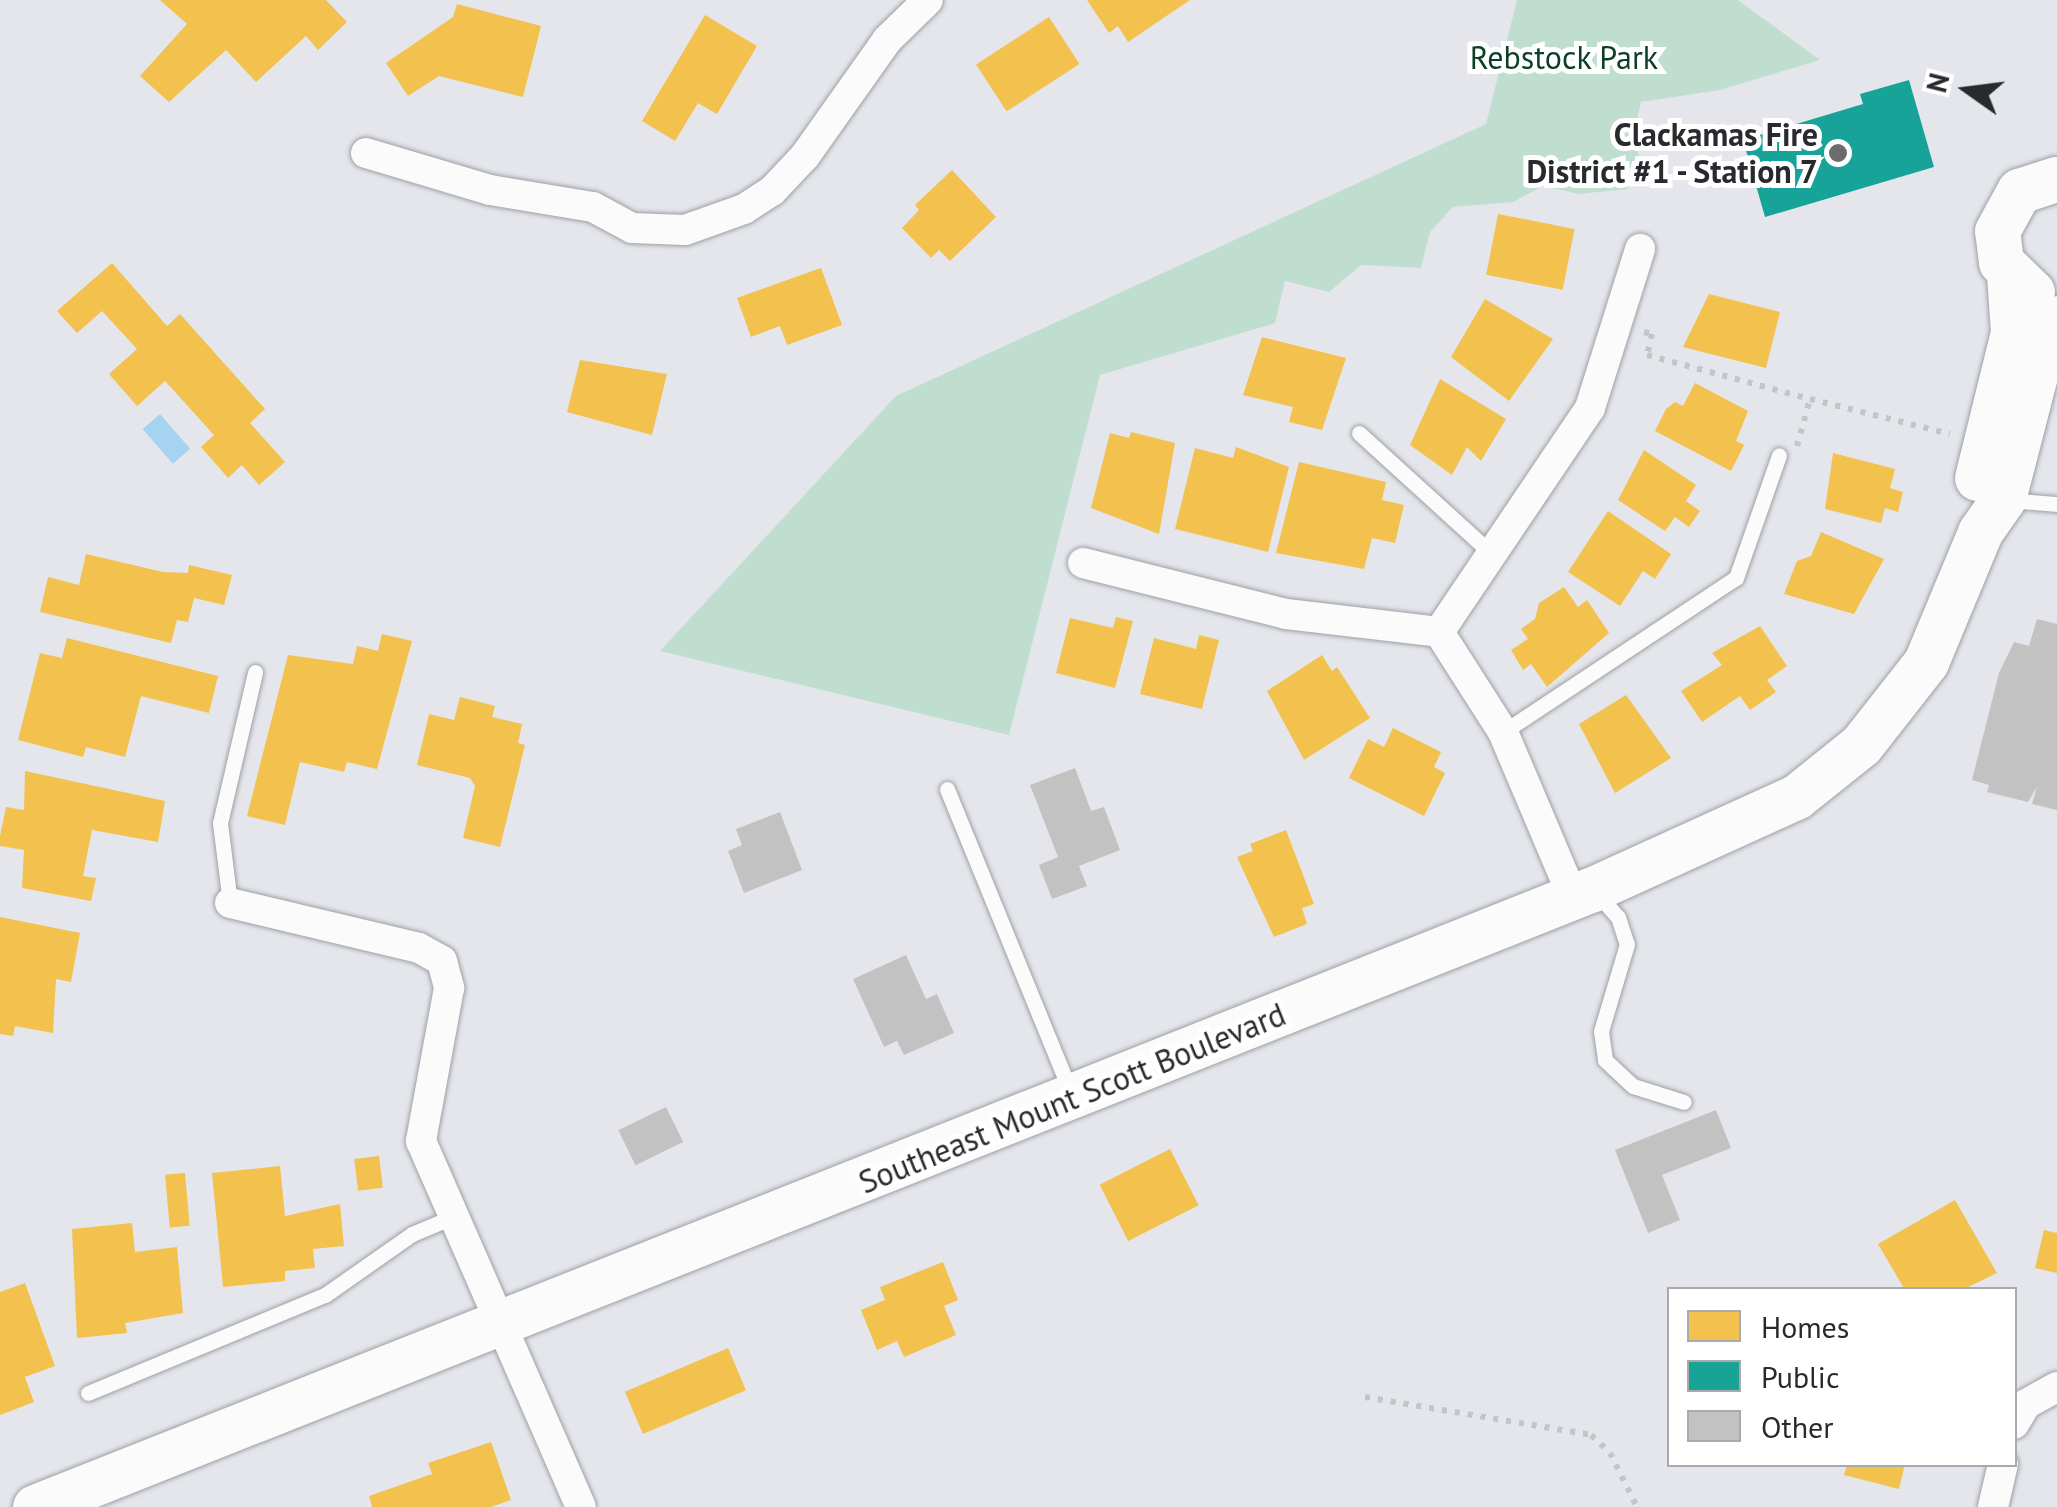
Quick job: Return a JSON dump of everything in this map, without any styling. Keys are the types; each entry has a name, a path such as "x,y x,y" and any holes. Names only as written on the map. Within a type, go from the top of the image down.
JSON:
{"main road":[{"name":"Southeast Mount Scott Boulevard","path":"1992,515 1973,493 2013,332 2009,275 1997,246 2000,216 2049,172"},
{"path":"2009,275 2034,293 2057,296"},
{"name":"Southeast Mount Scott Boulevard","path":"35,1507 1074,1098 1754,821 1861,744 1926,662 1992,515 2044,341 2057,318"}],"street":[{"path":"366,153 490,190 593,207 632,228 685,230 744,210 772,191 805,156 887,40 928,0"},
{"path":"1439,632 1590,408 1620,326 1640,249"},
{"path":"1083,563 1286,614 1439,632"},
{"path":"1439,632 1504,732 1583,893"},
{"path":"230,904 419,948 442,961 450,988 421,1141 450,1218 581,1507"},
{"path":"2017,1419 2026,1404 2057,1387"},
{"path":"1993,1507 2002,1467"}],"lane":[{"path":"1359,433 1491,553"},
{"path":"1504,732 1736,578 1780,454"},
{"path":"1992,515 2057,504"},
{"path":"230,904 220,823 256,672"},
{"path":"946,789 1074,1098"},
{"path":"1583,893 1618,917 1626,944 1602,1031 1605,1060 1633,1086 1684,1102"},
{"path":"88,1393 326,1295 412,1234 450,1218"}],"path":[{"path":"1620,326 1652,334 1647,355 1985,443"},
{"path":"1780,454 1797,447 1810,399"},
{"path":"1365,1396 1591,1435 1610,1452 1637,1507"}],"green space":[{"name":"Rebstock Park","path":"1517,0 1738,0 1820,60 1720,90 1641,102 1632,140 1644,165 1627,189 1579,194 1543,186 1513,202 1453,207 1430,232 1421,268 1361,265 1329,292 1285,281 1275,323 1100,375 1009,735 660,651 896,396 1486,124"}],"water":[{"path":"160,414 190,449 173,464 143,429"}],"building: Homes":[{"path":"160,0 326,0 347,22 318,50 306,36 256,82 226,50 169,102 140,76 187,24"},
{"path":"1087,0 1190,0 1128,42 1118,26 1109,33"},
{"path":"457,4 541,26 523,97 439,76 408,96 386,63 453,17"},
{"path":"705,15 757,46 717,114 698,103 675,141 642,121"},
{"path":"1049,17 1079,64 1007,111 976,64"},
{"path":"952,170 996,217 950,261 939,250 931,258 902,228 919,210 915,205"},
{"path":"1498,214 1575,229 1563,290 1486,275"},
{"path":"112,263 167,326 180,314 265,409 250,423 285,462 259,485 242,465 228,478 201,447 214,435 165,381 137,406 109,374 137,349 102,311 77,333 57,311"},
{"path":"821,268 842,325 787,345 780,326 751,337 737,298"},
{"path":"1709,294 1780,312 1766,368 1683,347"},
{"path":"1485,299 1553,339 1509,401 1451,357"},
{"path":"1262,337 1346,358 1322,430 1289,422 1293,407 1243,395"},
{"path":"580,360 667,374 652,435 567,412"},
{"path":"1440,379 1506,419 1481,461 1467,447 1452,475 1410,445"},
{"path":"1695,383 1748,411 1736,441 1744,445 1731,471 1655,431 1666,409 1675,402 1683,406"},
{"path":"1131,432 1175,443 1159,534 1091,508 1110,433 1129,438"},
{"path":"1236,447 1289,467 1268,552 1175,529 1195,448 1233,458"},
{"path":"1644,450 1696,485 1686,501 1700,511 1689,527 1675,517 1665,531 1618,500"},
{"path":"1833,453 1895,469 1890,488 1903,492 1898,512 1885,508 1881,523 1825,509"},
{"path":"1299,462 1386,482 1382,500 1404,505 1395,543 1372,538 1364,569 1276,553"},
{"path":"1608,511 1671,554 1655,579 1643,571 1620,606 1568,572"},
{"path":"1821,532 1884,559 1854,614 1784,594 1797,561 1811,556"},
{"path":"86,554 163,572 188,573 189,565 232,575 224,605 194,598 188,622 177,620 171,643 40,612 48,577 79,585"},
{"path":"1564,587 1578,607 1587,600 1609,633 1547,687 1531,664 1523,670 1511,650 1528,639 1521,629 1535,619 1539,603"},
{"path":"1116,617 1133,621 1115,688 1056,673 1070,618 1113,628"},
{"path":"1760,626 1787,666 1767,680 1776,692 1750,710 1740,696 1702,722 1681,691 1722,665 1712,653"},
{"path":"382,634 412,641 377,769 347,762 344,772 300,762 285,825 247,816 288,655 353,664 357,646 378,651"},
{"path":"1199,635 1219,640 1202,709 1140,694 1154,638 1196,649"},
{"path":"67,638 218,676 209,713 141,696 125,757 86,747 83,757 18,740 40,653 62,658"},
{"path":"1322,655 1332,671 1337,667 1370,718 1304,760 1267,691"},
{"path":"1626,695 1671,758 1615,793 1579,724"},
{"path":"460,697 495,706 492,717 522,724 518,743 525,745 500,847 463,838 475,786 470,778 417,765 429,714 454,720"},
{"path":"1393,728 1441,752 1434,767 1445,773 1424,816 1349,778 1368,739 1384,747"},
{"path":"25,771 165,801 158,842 92,830 83,876 96,878 91,901 22,888 24,850 0,846 0,836 6,807 24,810"},
{"path":"1286,830 1314,904 1302,908 1307,924 1274,937 1237,857 1253,851 1250,844"},
{"path":"0,917 80,933 71,982 56,979 53,1033 15,1026 13,1036 0,1034"},
{"path":"1170,1149 1199,1205 1128,1241 1100,1185"},
{"path":"379,1156 383,1188 358,1191 354,1159"},
{"path":"280,1166 285,1216 340,1204 344,1246 313,1249 315,1268 285,1271 285,1281 223,1287 212,1173"},
{"path":"185,1173 190,1226 170,1228 165,1175"},
{"path":"1955,1200 1997,1273 1968,1287 1903,1287 1878,1244"},
{"path":"132,1223 135,1252 177,1247 183,1313 125,1323 127,1333 77,1338 72,1229"},
{"path":"2044,1230 2057,1233 2057,1273 2035,1268"},
{"path":"943,1262 958,1300 944,1306 956,1335 904,1357 897,1341 877,1350 861,1310 885,1300 880,1287"},
{"path":"25,1283 55,1366 25,1377 34,1402 0,1415 0,1292"},
{"path":"728,1348 746,1390 643,1434 625,1392"},
{"path":"491,1442 511,1500 491,1507 372,1507 369,1496 432,1474 428,1463"},
{"path":"1846,1467 1904,1467 1899,1489 1844,1475"}],"building: Public":[{"name":"Clackamas Fire District #1 - Station 7","path":"1909,80 1934,167 1765,217 1743,140 1863,104 1860,94"}],"building: Other":[{"path":"2037,619 2057,624 2057,810 2032,804 2037,787 2028,802 1987,792 1989,785 1972,780 1999,673 2014,642 2029,646"},
{"path":"1075,768 1091,811 1104,807 1120,850 1079,866 1087,886 1052,899 1039,865 1058,857 1030,785"},
{"path":"780,812 802,870 744,893 728,851 742,845 736,829"},
{"path":"906,955 926,999 937,994 954,1033 904,1055 897,1041 884,1047 853,979"},
{"path":"666,1107 683,1142 635,1165 618,1130"},
{"path":"1716,1110 1731,1148 1662,1175 1680,1220 1648,1233 1615,1150"}],"place":[{"name":"Clackamas Fire District #1 - Station 7","path":"1838,153"}]}
